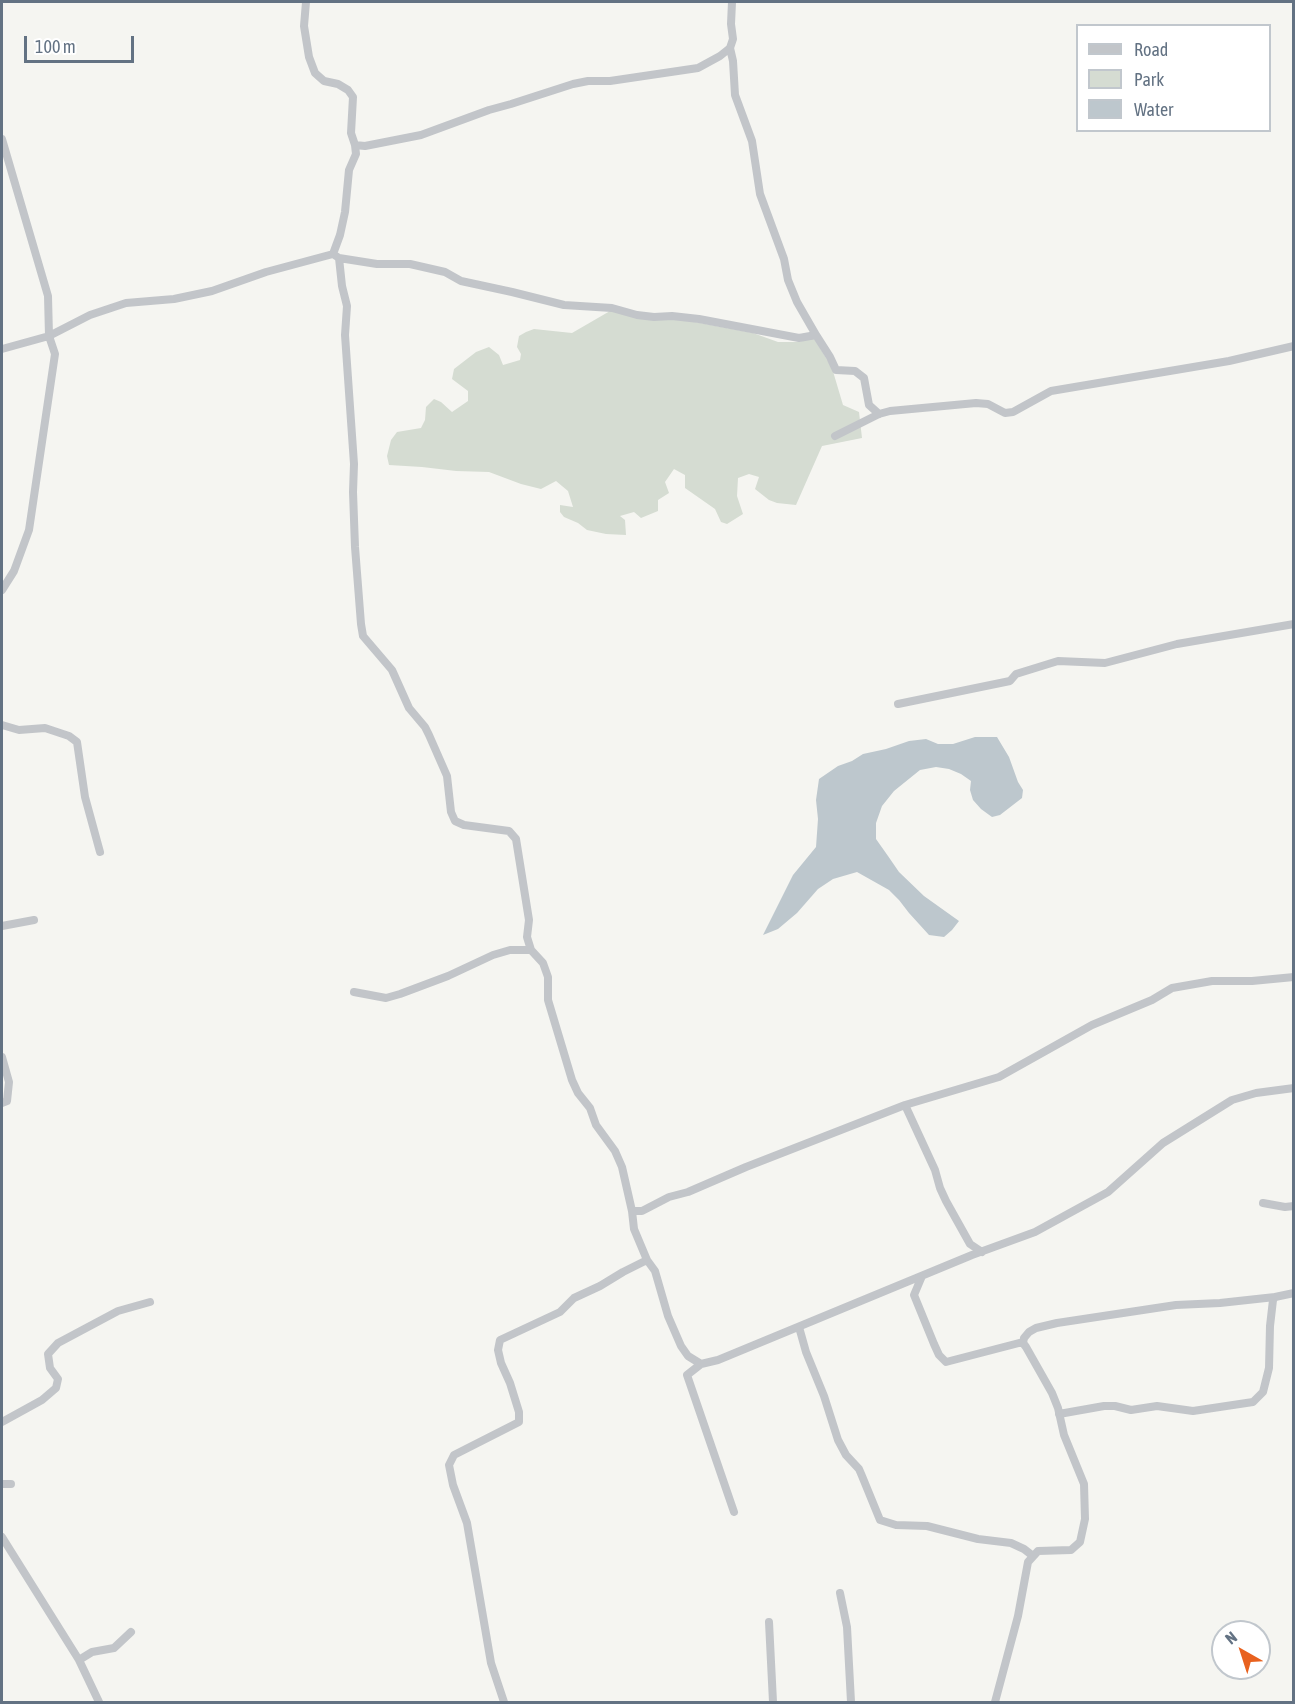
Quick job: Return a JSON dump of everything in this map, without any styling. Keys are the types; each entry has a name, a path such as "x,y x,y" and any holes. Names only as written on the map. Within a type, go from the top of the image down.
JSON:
{"street":[{"path":"306,2 304,26 309,57 315,73 324,81 338,84 348,90 353,97 351,133 356,154 349,170 345,212 336,256 347,306 345,335 362,632 366,642 392,670 409,708 429,735 447,777 451,812 455,821 464,825 509,831 516,839 529,920 527,937 531,950 543,963 548,978 548,1000 572,1080 578,1093 590,1108 596,1125 615,1150 622,1167 634,1229 647,1260 655,1271 668,1316 681,1346 688,1356 700,1364"},
{"path":"732,2 730,24 733,39 730,48 735,94 752,141 760,194 784,259 788,280 797,302 836,370 855,371 864,378 869,405 879,414"},
{"path":"355,145 364,146 421,135 489,110 588,81 610,81 698,68 730,48"},
{"path":"2,139 48,296 49,336 54,354 29,530 14,571 2,591"},
{"path":"2,349 49,336 90,315 126,303 174,299 212,291 266,272 336,256 377,264 410,264 445,272 461,281 564,305 612,308 654,317 699,319 799,338 816,335"},
{"path":"835,436 879,414 890,411 976,403 988,404 1005,413 1013,412 1051,391 1229,361 1293,346"},
{"path":"898,704 1010,681 1016,674 1025,670 1058,661 1105,663 1177,644 1293,624"},
{"path":"2,725 20,730 45,728 69,736 77,742 85,797 100,852"},
{"path":"2,926 34,920"},
{"path":"354,992 386,998 448,976 493,955 510,950 531,950"},
{"path":"632,1211 642,1211 669,1197 688,1192 905,1105 999,1077 1092,1025 1152,1000 1172,988 1212,981 1252,981 1293,977"},
{"path":"2,1057 9,1082 7,1101 2,1103"},
{"path":"734,1512 687,1375 700,1364 718,1360 1035,1232 1108,1192 1163,1143 1232,1100 1256,1093 1293,1088"},
{"path":"905,1105 936,1170 946,1201 970,1244 982,1252"},
{"path":"1263,1203 1293,1206"},
{"path":"504,1702 489,1655 467,1523 453,1485 449,1465 454,1455 519,1422 519,1412 501,1363 498,1350 500,1340 560,1312 574,1298 647,1260"},
{"path":"922,1276 914,1295 939,1355 946,1362 1023,1343"},
{"path":"995,1702 1018,1616 1028,1562 1038,1551 1071,1550 1080,1542 1084,1529 1084,1484 1064,1435 1052,1393 1023,1343 1024,1338 1036,1328 1057,1323 1176,1305 1220,1303 1293,1293"},
{"path":"1059,1414 1104,1406 1131,1410 1157,1406 1193,1411 1253,1402 1263,1392 1267,1376 1271,1308 1275,1297"},
{"path":"2,1422 42,1400 56,1388 58,1379 50,1368 48,1354 58,1342 118,1311 150,1302"},
{"path":"799,1327 838,1440 846,1455 859,1469 880,1520 896,1525 933,1527 978,1539 1011,1543 1033,1556"},
{"path":"2,1484 11,1484"},
{"path":"2,1537 79,1660 99,1702"},
{"path":"2,1558 12,1556"},
{"path":"840,1593 847,1627 851,1702"},
{"path":"769,1622 773,1702"},
{"path":"79,1660 92,1652 114,1648 131,1632"}],"green space":[{"path":"610,311 679,319 753,333 778,342 798,342 814,338 832,368 843,405 859,412 862,438 822,446 796,505 769,500 755,489 759,477 749,474 738,478 737,496 743,514 727,524 721,522 715,509 685,488 685,475 674,469 665,482 669,493 658,500 658,511 641,518 634,512 620,516 625,520 626,535 587,530 564,517 560,512 560,505 573,507 568,491 556,481 541,489 489,472 389,465 387,456 391,440 397,432 421,428 425,420 426,407 434,399 452,412 468,401 468,391 452,379 454,369 476,352 489,347 499,355 503,365 520,360 521,354 517,347 519,336 526,332 534,329 572,333"}],"water":[{"path":"975,737 997,737 1009,757 1023,790 1022,798 1000,815 992,817 973,800 970,790 971,781 949,769 936,767 920,770 894,791 882,806 876,823 876,839 899,872 924,896 959,921 952,930 944,937 929,935 889,890 857,872 833,879 818,889 797,913 778,929 763,935 793,875 816,847 818,819 816,800 819,779 838,766 863,754 909,741 926,739 938,744 953,744"}]}
